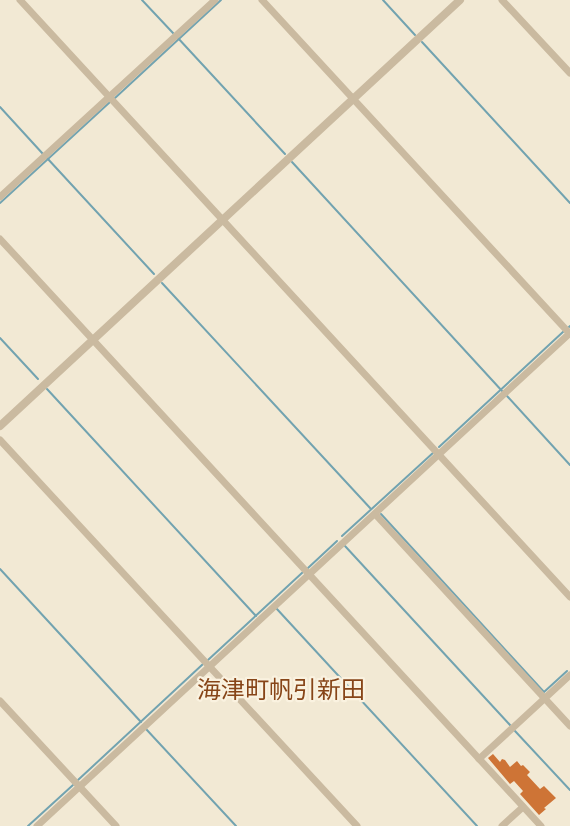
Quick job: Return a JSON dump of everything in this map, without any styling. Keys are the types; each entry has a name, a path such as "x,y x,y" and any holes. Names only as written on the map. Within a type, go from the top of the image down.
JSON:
{"street":[{"path":"20,0 570,597"},
{"path":"0,197 214,0"},
{"path":"37,826 570,333 262,0"},
{"path":"0,426 460,0"},
{"path":"502,0 570,73"},
{"path":"0,239 541,826"},
{"path":"0,440 357,826"},
{"path":"375,514 570,726"},
{"path":"479,759 570,675"},
{"path":"0,701 116,826"},
{"path":"502,826 523,807"}],"building":[{"path":"493,754 500,762 502,759 505,760 510,767 517,761 521,766 523,765 530,772 527,775 540,789 544,786 556,798 539,815 520,794 523,791 514,781 510,784 488,758"}],"waterway":[{"path":"142,0 173,33"},
{"path":"115,98 221,0"},
{"path":"383,0 415,35"},
{"path":"177,37 285,154"},
{"path":"422,42 570,203"},
{"path":"0,203 110,102"},
{"path":"0,107 43,154"},
{"path":"47,158 154,274"},
{"path":"292,162 503,392"},
{"path":"162,283 371,509"},
{"path":"439,447 564,331"},
{"path":"0,338 38,379"},
{"path":"47,389 256,616"},
{"path":"507,396 570,465"},
{"path":"342,536 434,452"},
{"path":"381,514 544,692 567,671"},
{"path":"308,568 337,541"},
{"path":"345,546 510,725"},
{"path":"0,569 141,722"},
{"path":"208,660 303,572"},
{"path":"276,608 477,826"},
{"path":"78,780 203,664"},
{"path":"146,729 236,826"},
{"path":"515,731 570,790"},
{"path":"28,826 73,785"}],"district":[{"name":"海津町帆引新田","path":"281,689"}]}
